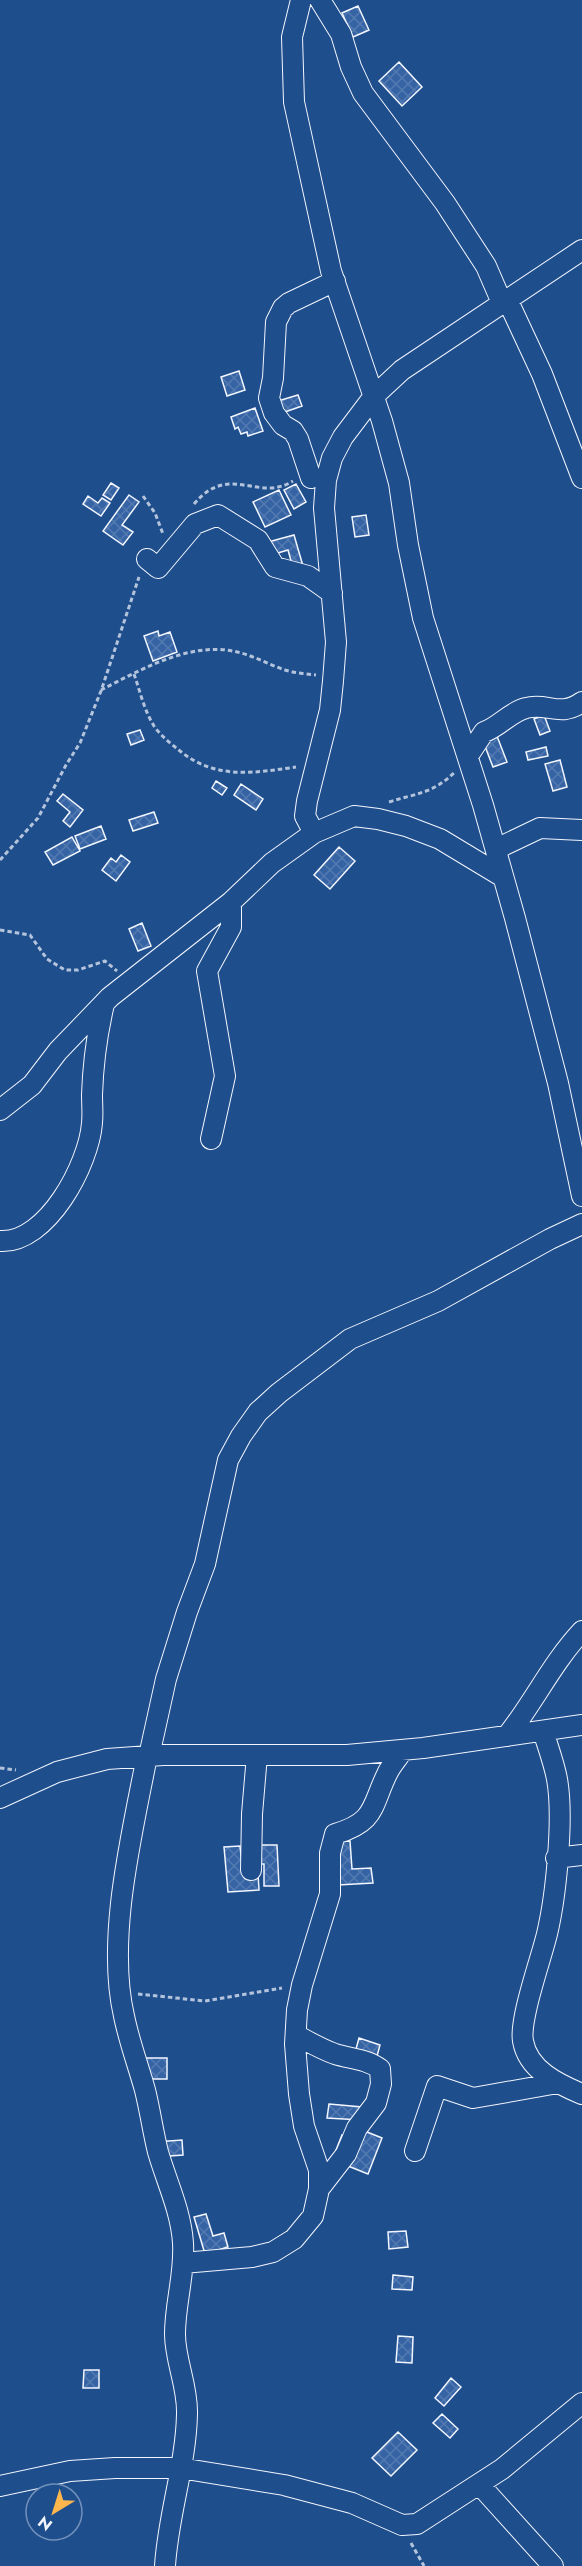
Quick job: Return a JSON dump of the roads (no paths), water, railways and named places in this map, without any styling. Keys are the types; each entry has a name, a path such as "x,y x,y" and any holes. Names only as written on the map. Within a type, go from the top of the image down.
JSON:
{"street":[{"path":"301,0 292,37 294,102 335,281 374,396 399,483 408,545 423,618 496,849 558,1083 576,1142 582,1196"},
{"path":"320,0 341,34 351,67 363,93 445,203 486,266 542,374 582,478"},
{"path":"314,833 306,816 315,765 330,710 336,642 324,508 326,480 332,458 343,437 374,396 402,370 582,250"},
{"path":"311,478 298,439 293,431 283,425 274,412 269,398 273,378 276,322 283,308 289,303 335,281"},
{"path":"147,560 158,568 195,524 218,516 258,540 275,567 308,576 333,593"},
{"path":"468,757 484,732 494,729 524,708 562,711 582,702"},
{"path":"0,1110 32,1085 58,1051 104,1004 231,902 272,863 314,833 354,816 378,819 406,826 440,839 503,877"},
{"path":"496,849 540,828 582,830"},
{"path":"211,1139 225,1076 207,971 231,927 231,902"},
{"path":"0,1241 21,1238 38,1229 52,1213 81,1165 92,1123 97,1035 104,1004"},
{"path":"165,2566 168,2527 188,2413 175,2332 183,2243 179,2214 159,2154 145,2092 123,2015 117,1937 134,1826 148,1756 166,1679 205,1564 228,1460 258,1412 279,1392 350,1339 438,1301 550,1239 582,1224"},
{"path":"507,1736 526,1713 564,1651 582,1631"},
{"path":"0,1798 57,1772 107,1760 148,1756 347,1755 403,1750 582,1725"},
{"path":"543,1731 557,1780 559,1816 548,1931 527,2006 523,2040 531,2061 558,2083 582,2094"},
{"path":"183,2263 252,2257 273,2252 294,2239 313,2216 319,2189 319,2170 304,2126 299,2094 296,2035 302,1985 330,1894 330,1853 335,1834 353,1829 368,1819 388,1772 403,1750"},
{"path":"251,1870 252,1814 257,1755"},
{"path":"556,1857 582,1855"},
{"path":"296,2035 336,2054 374,2064 380,2069 381,2075 380,2092 376,2103 357,2128 346,2154 335,2165 319,2189"},
{"path":"415,2151 437,2086 473,2098 558,2083"},
{"path":"0,2486 70,2471 180,2468 284,2485 352,2503 402,2525 417,2524 502,2469 582,2403"},
{"path":"479,2484 553,2566"}]}
